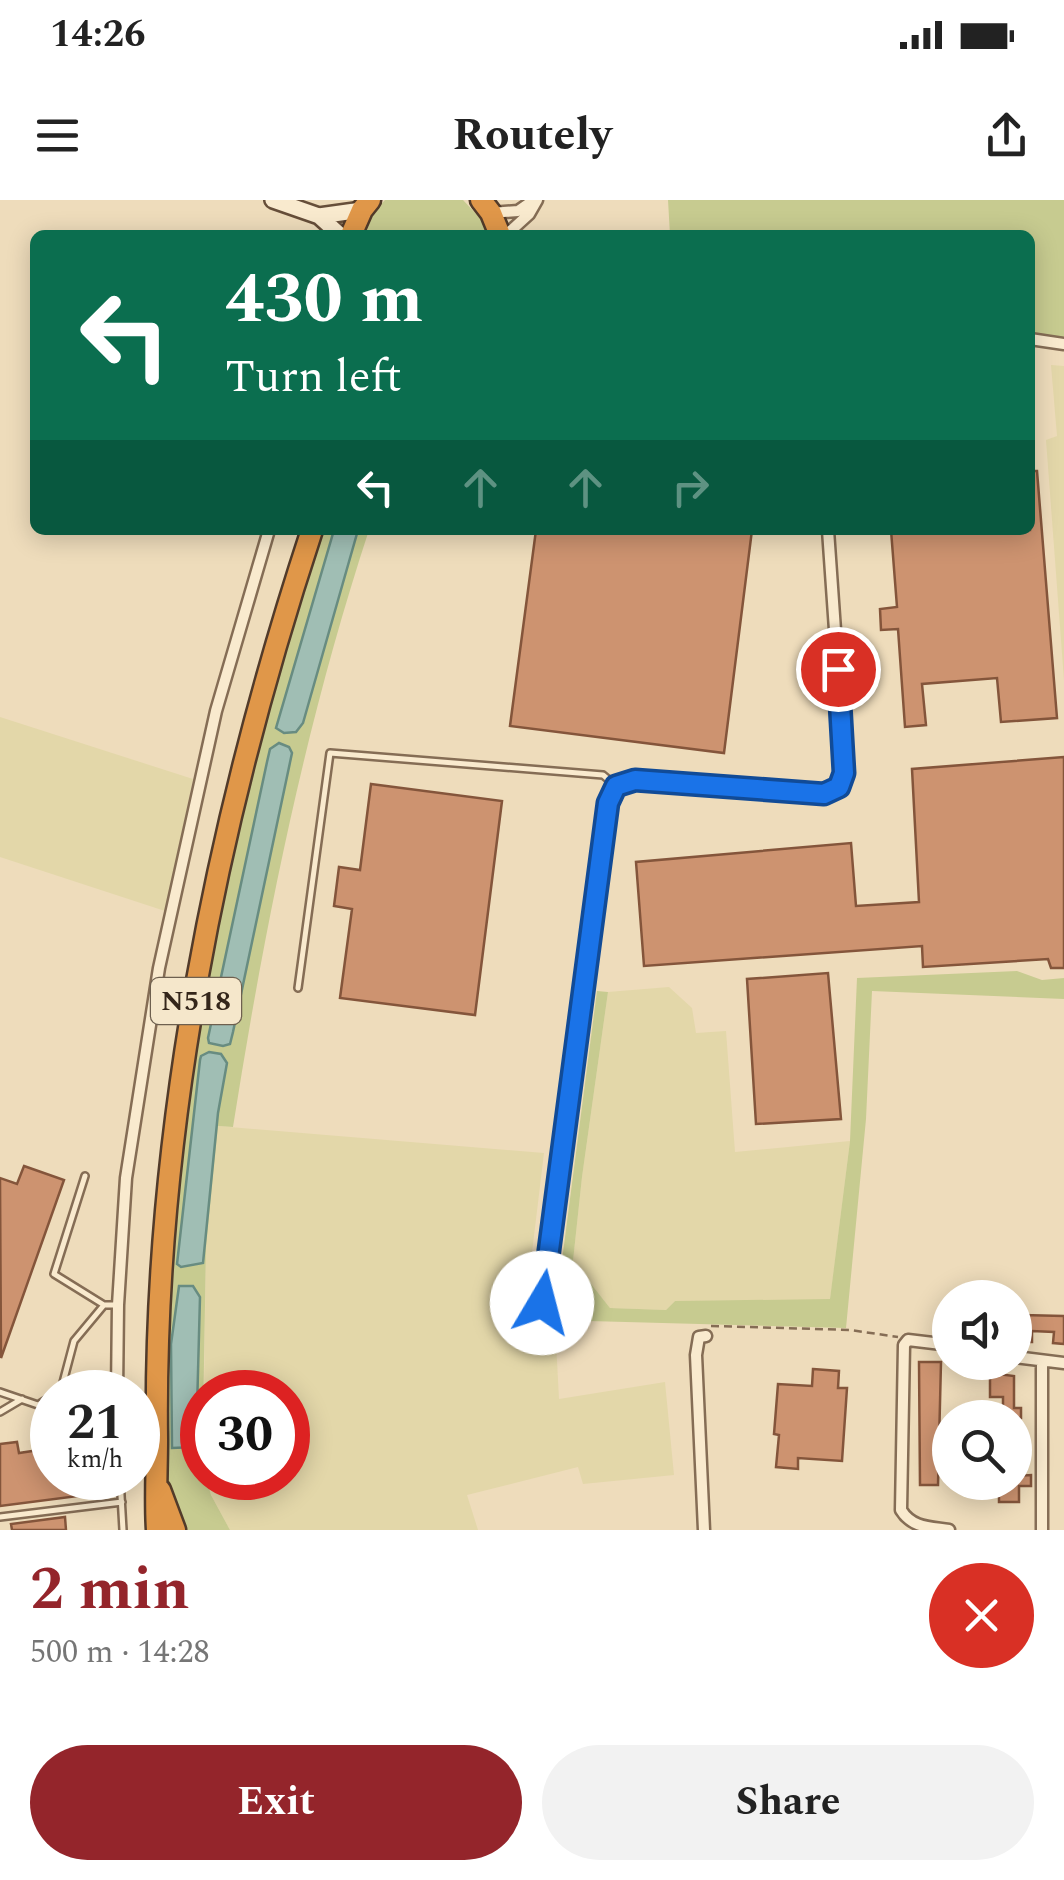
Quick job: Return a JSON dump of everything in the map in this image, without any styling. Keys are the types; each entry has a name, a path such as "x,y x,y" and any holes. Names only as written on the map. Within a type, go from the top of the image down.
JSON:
{"highway":[{"path":"354,230 366,205"},
{"path":"486,206 500,230"},
{"name":"N518","path":"159,1370 167,1202 212,914 252,732 311,535"},
{"name":"N518","path":"160,1489 175,1530"},
{"name":"N518","path":"156,1530 157,1500"}],"main road":[{"path":"273,200 319,216 334,230"},
{"path":"319,216 366,205"}],"street":[{"path":"486,206 518,211 535,200"},
{"path":"509,230 529,214 535,200"},
{"path":"1035,340 1064,344"},
{"path":"117,1370 126,1178 166,932 216,711 268,535"},
{"path":"542,1303 608,803 616,786 635,780 824,794 839,787 844,773 828,535"},
{"path":"517,1302 571,1306"},
{"path":"703,1336 696,1355 704,1530"},
{"path":"932,1343 908,1340 903,1353 902,1510 907,1520 918,1525 949,1530"},
{"path":"1032,1360 1064,1362"},
{"path":"1042,1362 1042,1530"}],"lane":[{"path":"298,988 330,753 603,774 616,786"},
{"path":"85,1176 54,1274 104,1305 118,1305"},
{"path":"66,1370 74,1341 104,1305"},
{"path":"0,1392 30,1402"},
{"path":"0,1412 22,1399"},
{"path":"0,1517 122,1502 123,1530"}],"path":[{"path":"703,1336 699,1327 734,1326 850,1330 908,1340"}],"shaded area":[{"path":"1051,365 1064,366 1064,680 1046,440 1057,436"},
{"path":"0,717 193,779 165,911 0,857"},
{"path":"669,987 692,1008 696,1033 726,1031 735,1152 850,1141 830,1300 675,1301 666,1310 610,1308 573,1261 608,992"},
{"path":"218,1126 544,1153 530,1269 512,1287 502,1289 501,1317 555,1322 559,1399 665,1382 674,1475 583,1484 578,1467 467,1495 478,1530 230,1530 214,1500 310,1500 310,1370 204,1370 206,1248"}],"green space":[{"path":"385,200 463,200 486,230 364,230"},
{"path":"668,200 1064,200 1064,340 1035,336 1035,230 670,230"},
{"path":"317,535 333,535 276,728 356,535 367,535 306,751 259,976 233,1127 218,1126 206,1248 204,1370 180,1370 180,1500 214,1500 230,1530 187,1530 166,1474 162,1445 177,1195 203,1002 242,811","holes":["201,1056 227,1063 203,1263 177,1263"]},
{"path":"1017,971 1042,980 1064,978 1064,999 872,991 866,1119 846,1328 589,1321 589,1297 561,1268 597,991 608,992 573,1261 610,1308 666,1310 675,1301 830,1299 850,1141 857,978"}],"water":[{"path":"333,535 357,535 303,723 296,732 284,733 276,728"},
{"path":"279,743 292,753 233,1032 230,1044 223,1046 209,1043 208,1038 270,749"},
{"path":"209,1052 221,1054 227,1063 203,1263 181,1267 177,1264 200,1060"},
{"path":"179,1286 193,1286 200,1297 198,1370 180,1370 180,1448 172,1448 171,1344"}],"building":[{"path":"1037,471 1057,718 1001,722 997,678 922,684 926,725 905,727 898,629 881,630 880,609 897,607 891,535 1035,535"},
{"path":"535,535 751,535 724,753 510,726"},
{"path":"1064,757 1064,968 1051,968 1048,959 923,967 922,946 644,966 636,862 851,843 856,906 919,902 912,769"},
{"path":"371,784 502,801 475,1015 340,998 352,909 334,906 339,867 360,870"},
{"path":"828,973 841,1119 756,1124 747,979"},
{"path":"24,1166 64,1180 1,1358 0,1178 17,1184"},
{"path":"1032,1315 1064,1316 1064,1344 1053,1343 1054,1332 1032,1331"},
{"path":"919,1362 932,1362 932,1380 941,1380 940,1400 932,1400 932,1485 920,1485"},
{"path":"813,1369 839,1371 838,1388 847,1388 842,1461 798,1458 798,1469 776,1467 778,1384 812,1386"},
{"path":"990,1380 1014,1380 1014,1400 990,1397"},
{"path":"17,1442 19,1453 30,1451 30,1500 47,1500 0,1506 0,1444"},
{"path":"65,1517 66,1530 12,1530 11,1524"}],"route":[{"path":"542,1303 608,803 616,786 635,780 824,794 839,787 844,773 838,669"}]}
